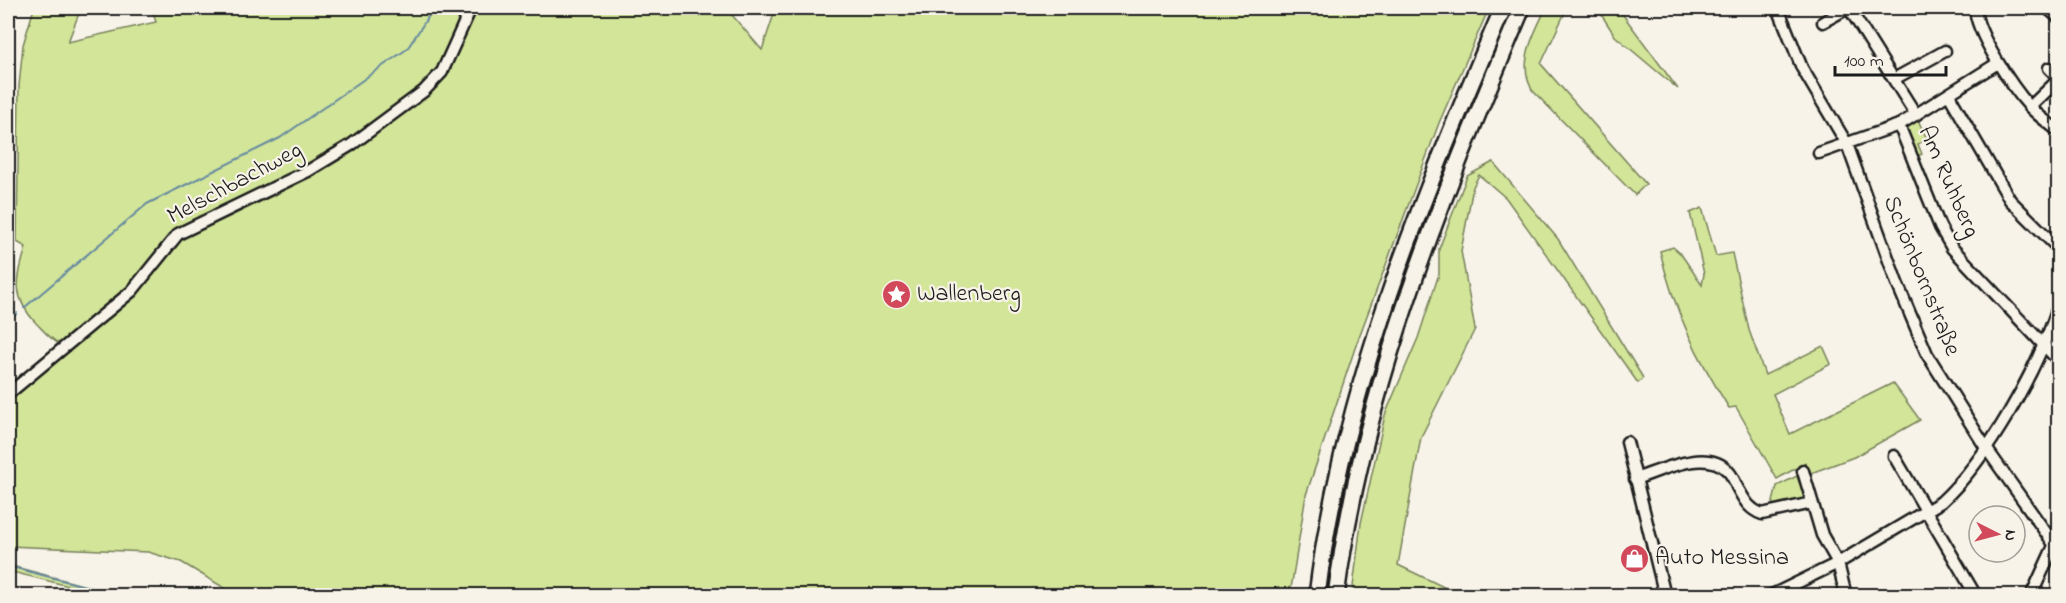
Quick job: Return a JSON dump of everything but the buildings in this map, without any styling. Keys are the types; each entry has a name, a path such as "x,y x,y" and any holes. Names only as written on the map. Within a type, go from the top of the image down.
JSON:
{"highway":[{"path":"1317,596 1335,485 1353,409 1381,316 1423,200 1503,8"},
{"path":"1336,596 1352,491 1383,368 1439,209 1522,8"}],"street":[{"name":"Melschbachweg","path":"8,394 132,291 178,234 308,171 351,145 424,91 442,72 471,8"},
{"name":"Schönbornstraße","path":"1778,8 1802,68 1847,144 1914,329 1944,384 1986,448 2056,540"},
{"path":"1823,22 1849,8 1916,115"},
{"path":"1975,8 1998,63 2030,108 2058,131"},
{"path":"2047,8 2058,17"},
{"path":"1894,79 1945,51"},
{"path":"1819,153 1899,124 1998,63"},
{"path":"2030,108 2058,79 2049,68"},
{"path":"1949,95 1977,147 2010,200 2058,248"},
{"name":"Am Ruhberg","path":"1899,124 1940,227 1952,248 2058,360"},
{"path":"1770,596 1838,563 1926,512 1955,490 1986,448 2045,347 2058,307"},
{"path":"1627,442 1665,596"},
{"path":"1894,456 1976,596"},
{"path":"1635,479 1697,460 1718,463 1728,471 1748,506 1756,512 1762,514 1812,503"},
{"path":"1803,471 1822,535 1838,563 1846,596"},
{"path":"2031,596 2056,540"}],"green space":[{"path":"34,8 81,8 68,42 156,22 152,8 726,8 762,50 776,8 1489,8 1439,123 1356,345 1306,495 1290,595 236,595 181,562 148,552 8,546 8,394 61,345 47,335 28,313 19,296 18,287 26,247 17,242 19,86 23,45"},
{"path":"1546,8 1567,8 1541,64 1646,184 1635,195 1532,90 1526,69 1527,59 1532,38"},
{"path":"1589,8 1618,8 1678,89 1615,36 1601,14"},
{"path":"1917,118 1927,139 1918,144 1922,154 1915,157 1905,126"},
{"path":"1493,162 1558,239 1643,378 1638,383 1506,198 1479,175 1473,187 1461,251 1475,329 1421,437 1398,565 1452,591 1452,595 1352,595 1361,523 1385,415 1418,338 1439,274 1439,249 1467,176"},
{"path":"1702,208 1716,256 1732,253 1749,330 1765,375 1823,346 1831,364 1773,394 1790,434 1893,383 1920,420 1854,457 1811,473 1805,463 1777,479 1736,407 1729,408 1707,370 1688,333 1666,273 1660,251 1673,247 1681,254 1702,285 1704,274 1690,213"},
{"path":"1797,476 1799,482 1804,481 1804,499 1771,510 1777,486"},
{"path":"8,565 120,595 105,595 8,571"}],"waterway":[{"path":"24,308 147,204 280,138 407,49 434,8"},
{"path":"8,322 17,313"},
{"path":"8,566 122,596"}],"place":[{"name":"Wallenberg","path":"896,294"},
{"name":"Auto Messina","path":"1634,558"}]}
